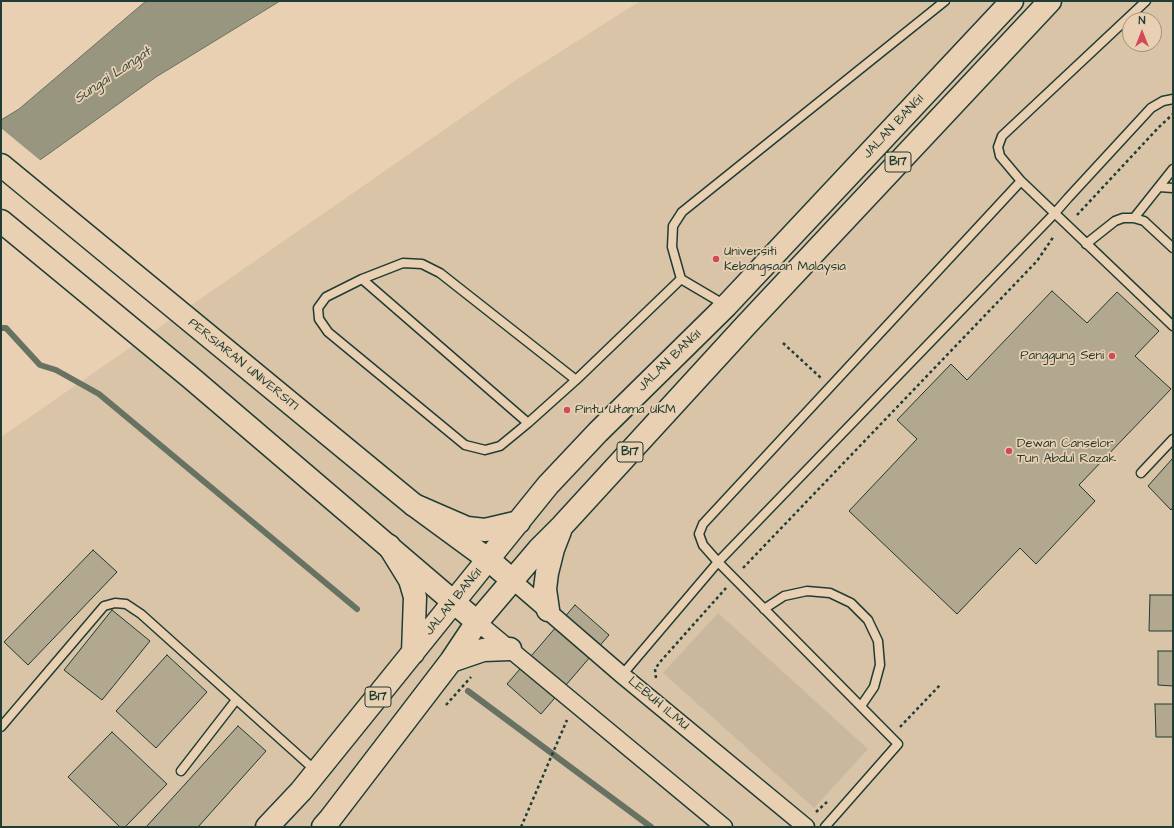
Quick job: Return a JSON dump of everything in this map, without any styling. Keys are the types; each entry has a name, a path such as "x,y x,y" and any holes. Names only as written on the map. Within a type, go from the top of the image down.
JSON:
{"main road":[{"name":"JALAN BANGI","path":"267,827 317,772 548,485 598,432 726,306 1012,1"},
{"name":"JALAN BANGI","path":"323,827 451,661 477,622 539,549 562,526 747,324 1050,1"},
{"name":"PERSIARAN UNIVERSITI","path":"1,165 414,505 489,560 512,580"},
{"path":"1,221 190,377 477,622"},
{"path":"414,505 467,528 485,530 519,522"},
{"path":"548,610 545,589 547,573 553,550 562,526"},
{"path":"389,546 410,580 415,597 413,653"},
{"path":"451,661 483,650 510,650"}],"street":[{"name":"LEBUH ILMU","path":"512,580 622,675 810,820"},
{"path":"477,622 724,827"}],"lane":[{"path":"726,306 681,278 672,248 673,226 682,212 945,1"},
{"path":"1146,1 1002,136 998,147 1000,156 1021,182 1173,326"},
{"path":"622,675 718,562 1054,214 1151,108 1163,101 1173,99"},
{"path":"1134,218 1173,169"},
{"path":"825,827 898,744 718,562 703,545 699,534 702,524 1021,182"},
{"path":"1159,187 1173,188"},
{"path":"1086,244 1114,221 1123,218 1134,218 1144,221 1173,248"},
{"path":"576,380 440,273 422,264 404,263 362,279 326,297 318,308 319,319 328,332 465,445 485,450 500,446 528,423 576,380 681,278"},
{"path":"362,279 528,423"},
{"path":"1141,473 1173,439"},
{"path":"764,609 784,596 807,591 830,593 851,603 868,620 878,641 880,664 874,687 861,706"},
{"path":"1,727 104,606 115,603 126,604 141,614 317,772"},
{"path":"181,771 236,700"}],"path":[{"path":"658,681 655,677 654,669 748,561 1037,261 1053,237 1173,114"},
{"path":"783,343 830,387"},
{"path":"445,705 476,671"},
{"path":"891,737 941,684"},
{"path":"521,827 561,734"},
{"path":"810,820 831,797"}],"shaded area":[{"name":"Universiti Kebangsaan Malaysia","path":"640,1 1173,1 1173,827 1,827 1,437 516,80"},
{"path":"718,613 868,749 814,808 663,673"}],"water":[{"name":"Sungai Langat","path":"146,1 280,1 156,77 40,160 1,190 1,120 19,109"}],"pier":[{"path":"1,128 41,161 1,192"}],"building":[{"name":"Dewan Canselor Tun Abdul Razak","path":"1052,291 1087,323 1117,292 1159,331 1135,356 1171,389 1079,485 1095,501 1036,564 1020,548 957,614 849,511 917,439 897,420 951,364 967,380"},
{"path":"1173,458 1173,507 1171,510 1148,486"},
{"path":"93,550 117,572 28,665 4,642"},
{"path":"1150,595 1173,595 1173,631 1149,631"},
{"path":"575,605 609,635 541,714 507,684"},
{"path":"112,610 150,641 102,700 64,670"},
{"path":"1158,651 1173,651 1173,686 1158,685"},
{"path":"167,655 207,692 156,748 116,711"},
{"path":"1155,704 1173,704 1173,737 1156,737"},
{"path":"238,726 266,751 198,827 146,827"},
{"path":"112,732 167,784 125,827 120,827 68,777"}],"waterway":[{"path":"1,328 6,328 40,365 56,370 99,394 357,609"},
{"path":"468,691 651,827"}],"place":[{"name":"Universiti Kebangsaan Malaysia","path":"716,259"},
{"name":"Panggung Seni","path":"1112,356"},
{"name":"Pintu Utama UKM","path":"567,410"},
{"name":"Dewan Canselor Tun Abdul Razak","path":"1009,451"}]}
